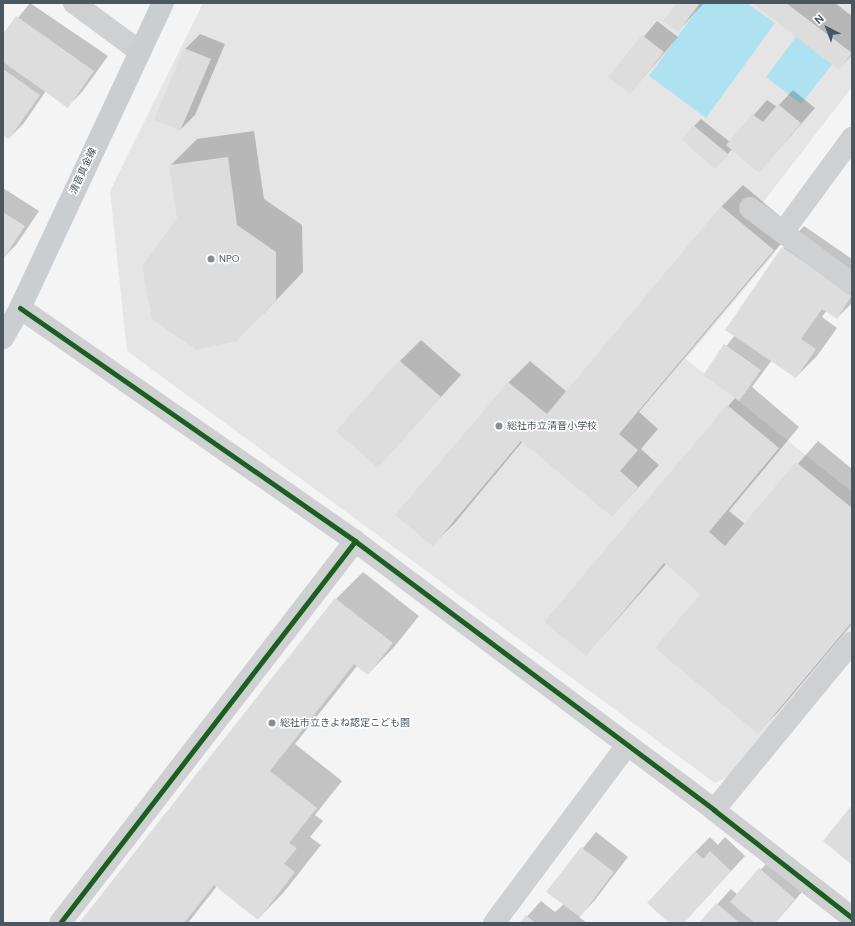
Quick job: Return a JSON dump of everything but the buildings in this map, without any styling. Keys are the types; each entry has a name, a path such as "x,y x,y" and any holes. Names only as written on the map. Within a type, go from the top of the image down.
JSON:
{"main road":[{"name":"清音真金線","path":"3,338 20,308 139,51 163,3"}],"street":[{"path":"74,3 139,51"},
{"path":"783,232 852,138"},
{"path":"750,208 852,284"},
{"path":"20,308 355,541 714,810 850,920"},
{"path":"60,923 355,541"},
{"path":"714,810 852,642"},
{"path":"494,923 627,745"}],"shaded area":[{"name":"総社市立清音小学校","path":"203,3 852,3 852,87 751,218 782,244 686,359 852,492 852,627 729,776 715,783 127,351 110,191"}],"water":[{"path":"702,3 747,3 775,23 706,118 649,76"},
{"path":"801,30 837,58 801,104 766,77"}],"cycle path":[{"path":"20,308 355,541 714,810 852,918"},
{"path":"60,923 355,541"}],"place":[{"name":"NPO","path":"211,259"},
{"name":"総社市立清音小学校","path":"499,426"},
{"name":"総社市立きよね認定こども園","path":"272,723"}]}
